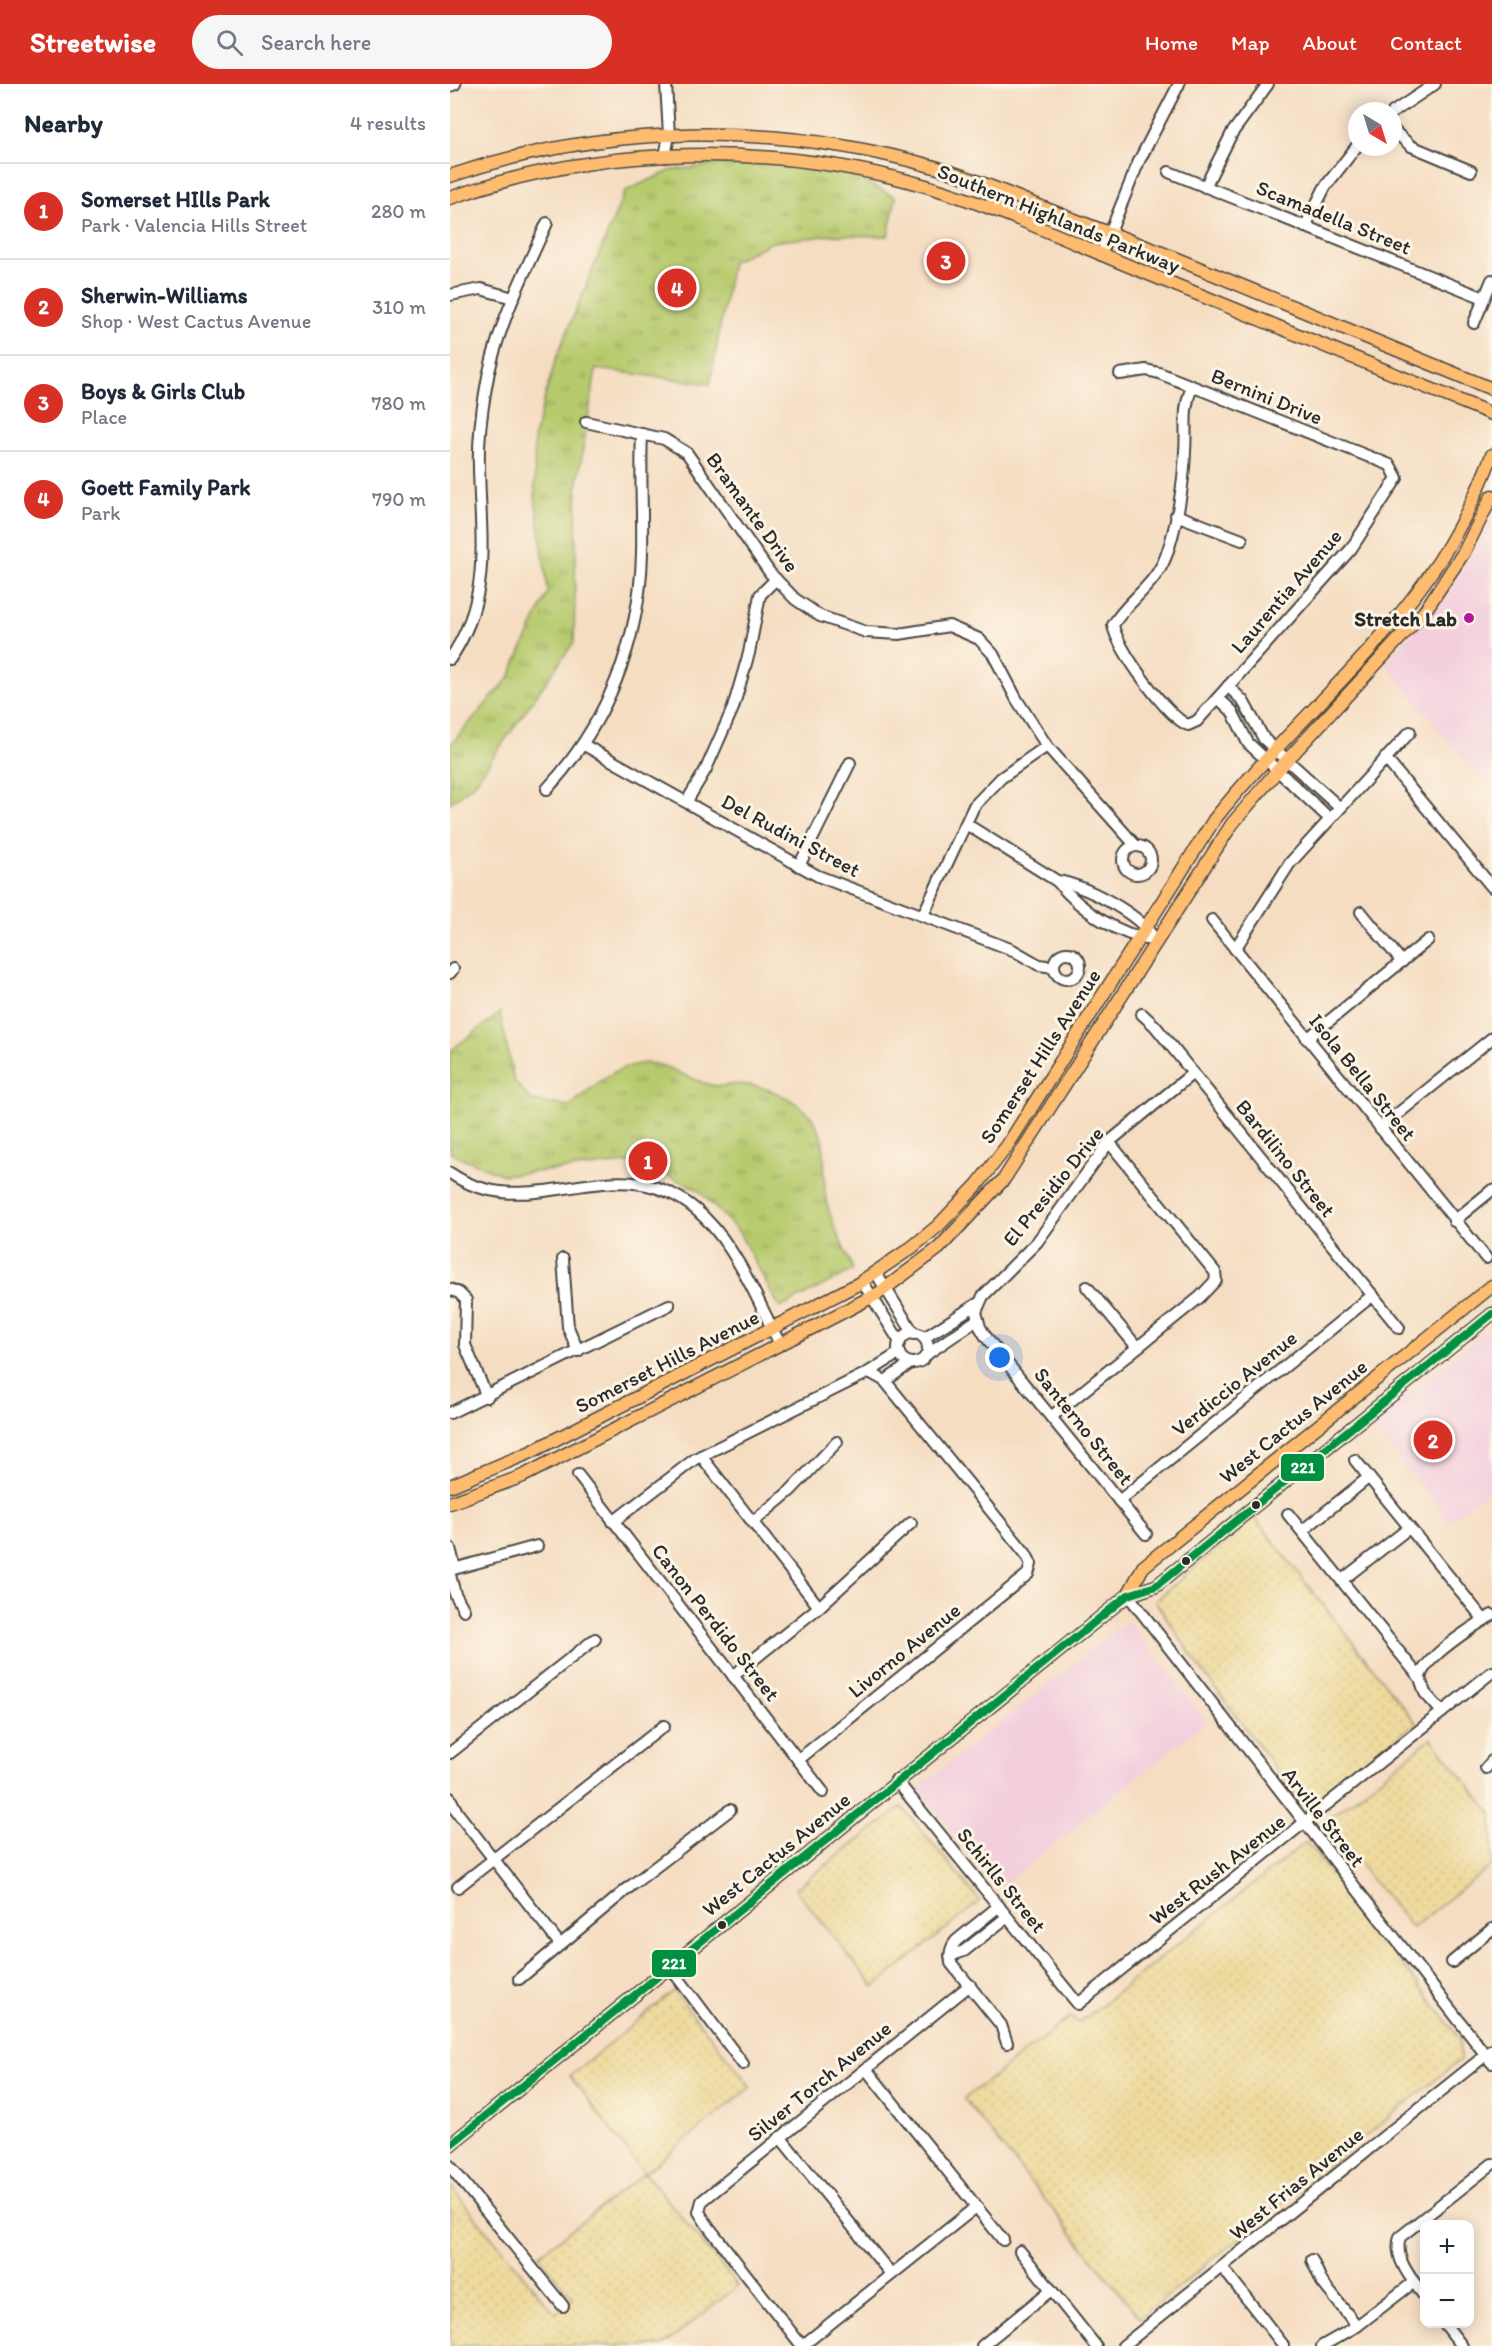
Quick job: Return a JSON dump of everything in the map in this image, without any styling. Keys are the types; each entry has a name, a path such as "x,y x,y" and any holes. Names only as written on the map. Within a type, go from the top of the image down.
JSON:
{"main road":[{"name":"Southern Highlands Parkway","path":"450,176 513,157 565,146 669,135 766,135 868,151 962,176 1110,232 1492,389"},
{"name":"Southern Highlands Parkway","path":"450,198 494,183 564,167 611,160 665,157 766,157 879,174 928,187 984,206 1492,414"},
{"name":"Somerset Hills Avenue","path":"450,1486 506,1464 772,1329 876,1273 938,1226 994,1164 1214,820 1265,760 1415,596 1458,529 1492,455"},
{"name":"Somerset Hills Avenue","path":"450,1503 523,1476 780,1344 872,1296 939,1248 1004,1179 1212,853 1249,802 1399,641 1448,579 1473,537 1492,496"},
{"path":"1386,629 1399,641"},
{"name":"West Cactus Avenue","path":"1128,1595 1143,1567 1492,1286"},
{"name":"West Cactus Avenue","path":"450,2145 896,1780 1128,1595 1156,1586 1492,1314"}],"street":[{"path":"665,157 669,135 666,84"},
{"path":"1101,255 1139,161 1179,84"},
{"path":"1205,187 1232,133 1268,84"},
{"path":"1402,106 1435,84"},
{"path":"1402,138 1411,146 1472,171"},
{"path":"1305,227 1325,187 1349,156"},
{"name":"Scamadella Street","path":"1169,172 1484,298"},
{"path":"450,659 469,625 480,584 483,541 479,466 482,415 494,355 513,298 547,223"},
{"path":"1474,323 1492,280"},
{"path":"450,295 481,289 513,298"},
{"name":"Bernini Drive","path":"1120,374 1146,370 1390,465 1395,472"},
{"path":"1192,387 1184,416 1185,449 1176,515 1242,540"},
{"name":"Bramante Drive","path":"586,422 672,442 687,453 776,579 807,609 849,628 899,633 950,627 979,639 993,654 1017,700 1047,746 1136,846"},
{"path":"547,789 584,745 607,702 635,620 642,551 639,478 642,434"},
{"name":"Laurentia Avenue","path":"1176,515 1166,557 1157,574 1113,625 1121,646 1148,686 1177,718 1188,725 1197,721 1352,549 1397,478 1395,472"},
{"path":"687,801 706,769 733,708 749,653 760,596 776,579"},
{"path":"1228,686 1243,701 1260,734 1339,807"},
{"path":"1218,698 1232,711 1248,743 1329,818"},
{"path":"1235,949 1290,863 1410,732"},
{"name":"Del Rudini Street","path":"584,745 799,866 842,887 1013,950 1039,965 1054,967"},
{"path":"923,915 974,806 992,786 1047,746"},
{"path":"1385,758 1492,887"},
{"path":"799,866 850,763"},
{"path":"966,825 1057,881 1066,892 1104,924 1116,927 1138,939 1156,941"},
{"path":"1057,881 1075,884 1117,904 1127,915 1146,927 1156,941"},
{"path":"1361,912 1402,962"},
{"name":"Isola Bella Street","path":"1212,920 1485,1258"},
{"path":"1307,1039 1428,940"},
{"name":"Bardilino Street","path":"1142,1014 1193,1073 1399,1328"},
{"path":"1380,1128 1492,1038"},
{"name":"El Presidio Drive","path":"927,1354 977,1312 1037,1242 1109,1142 1193,1073"},
{"path":"1051,1417 1211,1287 1216,1280 1215,1272 1109,1142"},
{"path":"450,1173 476,1187 506,1194 522,1194 611,1181 641,1183 668,1192 695,1209 725,1241 780,1344"},
{"path":"1454,1221 1492,1190"},
{"path":"563,1259 568,1327 578,1351"},
{"path":"613,1522 678,1470 701,1456 878,1376 921,1361 927,1354 927,1344 919,1336 876,1273"},
{"path":"862,1281 899,1347 903,1359 911,1363"},
{"path":"1087,1287 1137,1347"},
{"path":"450,1290 459,1293 466,1300 465,1345 487,1397"},
{"name":"Verdiccio Avenue","path":"1119,1501 1373,1295"},
{"path":"450,1413 487,1397 669,1305"},
{"name":"El Presidio Drive","path":"919,1336 977,1312"},
{"name":"Santerno Street","path":"977,1312 986,1336 1146,1534"},
{"path":"878,1376 907,1335 919,1336"},
{"name":"Livorno Avenue","path":"798,1760 1022,1579 1031,1568 1026,1554 878,1376"},
{"path":"753,1522 795,1487 837,1442"},
{"path":"701,1456 819,1607"},
{"path":"1355,1460 1409,1528 1488,1618 1423,1668 1420,1678"},
{"name":"Canon Perdido Street","path":"578,1475 823,1792"},
{"path":"1302,1531 1368,1478"},
{"path":"1288,1514 1420,1678 1425,1693 1442,1712"},
{"path":"733,1676 819,1607 911,1524"},
{"path":"1342,1580 1409,1528"},
{"path":"452,1571 537,1546"},
{"path":"450,1548 455,1594 464,1610"},
{"name":"Arville Street","path":"1128,1595 1305,1824 1490,2056"},
{"path":"450,1753 595,1639"},
{"name":"West Rush Avenue","path":"1078,2004 1492,1672"},
{"path":"458,1887 664,1726"},
{"name":"Schirlls Street","path":"896,1780 1078,2004"},
{"path":"450,1798 457,1812 559,1943"},
{"path":"519,1979 559,1943 730,1810"},
{"path":"999,1906 956,1941 951,1947 950,1956 951,1963 1001,2025 1007,2043"},
{"path":"950,1956 964,1951 1007,1917"},
{"path":"1452,1962 1490,1935"},
{"path":"670,1967 743,2064"},
{"name":"Silver Torch Avenue","path":"802,2346 699,2212 702,2201 970,1985"},
{"name":"West Frias Avenue","path":"1123,2346 1490,2056"},
{"path":"866,2068 1003,2240"},
{"path":"780,2136 891,2274"},
{"path":"1420,2290 1399,2256 1397,2246 1400,2237 1492,2164"},
{"path":"450,2166 563,2306"},
{"path":"802,2346 976,2207"},
{"path":"1020,2250 1096,2346"},
{"path":"1312,2260 1322,2282 1357,2326"},
{"path":"1222,2267 1284,2346"},
{"path":"1322,2346 1357,2326 1414,2282"},
{"path":"982,2346 1051,2290"},
{"path":"1448,2328 1462,2346"}],"shaded area":[{"path":"1492,506 1492,795 1385,663 1452,583 1471,552"},
{"path":"1492,1326 1492,1488 1449,1522 1371,1424"},
{"path":"1127,1621 1207,1721 998,1889 917,1789"}],"sand":[{"path":"1254,1517 1416,1723 1308,1812 1198,1665 1155,1601"},
{"path":"1431,1738 1492,1814 1492,1865 1412,1928 1325,1822"},
{"path":"902,1807 980,1901 874,1987 795,1889"},
{"path":"1306,1842 1460,2038 1460,2060 1140,2318 964,2099 1070,2017 1079,2023"},
{"path":"674,1991 751,2087 645,2173 738,2286 663,2346 450,2346 450,2186 555,2314 573,2299 539,2255 644,2173 570,2076"}],"green space":[{"path":"766,159 838,169 896,197 888,236 832,235 772,242 732,262 710,384 596,369 577,486 574,642 474,784 450,803 450,745 509,678 548,592 535,496 534,436 555,361 625,191 672,170"},
{"path":"500,1013 514,1081 532,1101 570,1106 593,1086 619,1070 649,1063 669,1068 707,1084 720,1086 739,1084 759,1087 798,1104 812,1118 822,1138 828,1207 853,1270 780,1308 738,1231 697,1189 638,1162 503,1175 450,1153 450,1051"}],"transit line":[{"name":"221","path":"450,2145 1128,1595 1156,1586 1492,1314"}],"place":[{"name":"Boys & Girls Club","path":"946,261"},
{"name":"Goett Family Park","path":"677,288"},
{"name":"Stretch Lab","path":"1469,618"},
{"name":"Somerset HIlls Park","path":"648,1161"},
{"name":"Sherwin-Williams","path":"1433,1440"}]}
